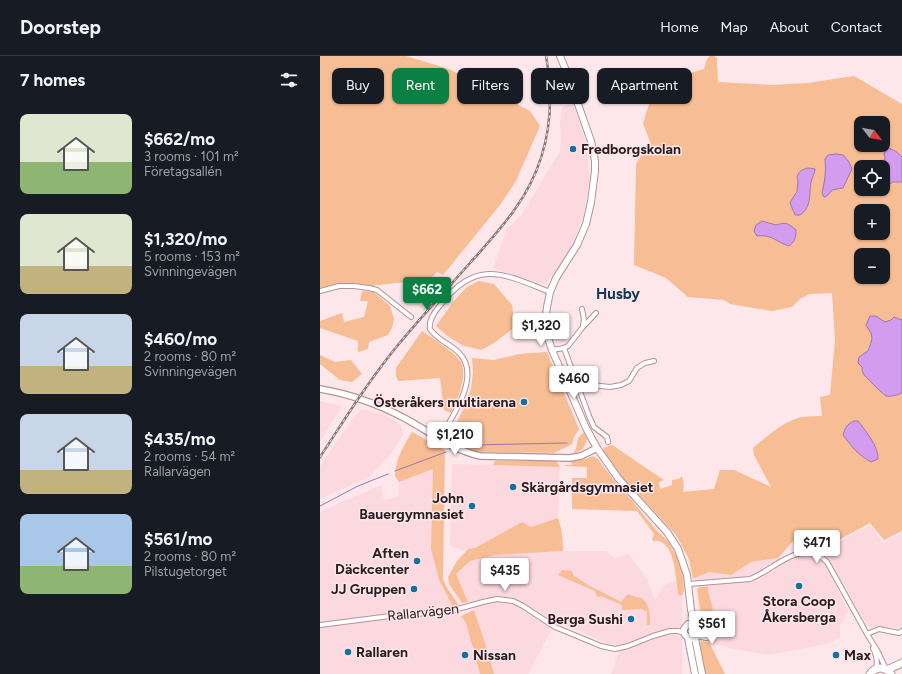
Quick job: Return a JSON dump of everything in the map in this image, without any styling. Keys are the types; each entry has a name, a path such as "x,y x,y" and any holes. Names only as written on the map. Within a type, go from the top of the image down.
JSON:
{"main road":[{"path":"560,56 568,73 591,141 595,171 591,202 586,224 577,245 556,278 550,292 546,307 546,326 548,335 552,350 586,428 597,448 618,478 661,524 678,548 689,584 691,610 699,632 696,637 702,674"},
{"path":"691,610 684,631 695,674"},
{"path":"684,631 691,624 697,626"},
{"path":"684,631 691,639 696,637"},
{"path":"871,672 881,668 888,671 902,663"}],"street":[{"path":"439,439 462,399 467,373 466,364 462,355 436,336 430,329 430,321 437,309 456,288 466,280 485,274 496,274 519,280 550,292"},
{"path":"320,291 339,286 354,286 377,290 411,318"},
{"path":"582,309 584,320 582,328"},
{"path":"552,350 568,346 596,313"},
{"path":"564,348 592,422 597,429 606,435 608,442"},
{"path":"578,386 582,384 610,387 621,385 629,381 637,368 645,363 654,361"},
{"path":"320,389 344,394 384,408 439,439 466,452 486,457 570,458 581,456 597,448"},
{"path":"689,584 750,579 758,576 792,556 802,553 812,553 820,556 827,562 888,671"},
{"name":"Rallarvägen","path":"320,625 391,615 447,612 497,599 513,601 555,627 601,646 615,649 670,631 684,631"},
{"path":"696,637 711,637 714,630 707,630 697,626"},
{"path":"867,634 879,629 899,632 902,631"},
{"path":"867,634 877,658 877,664 871,672"}],"shaded area":[{"path":"320,56 406,56 446,68 392,68 392,104 449,104 449,69 457,73 457,104 516,104 530,111 540,126 516,181 500,205 443,275 437,272 430,279 375,285 374,287 345,283 320,288"},
{"path":"710,56 714,56 717,58 718,82 773,85 808,83 854,76 902,104 902,531 884,540 870,523 822,549 808,543 801,543 795,539 778,558 751,562 731,575 709,572 693,579 689,559 676,535 638,494 623,481 602,453 603,449 612,445 664,480 659,482 660,489 672,485 672,480 679,479 682,476 684,486 683,492 714,489 720,470 734,470 771,487 754,455 753,448 776,429 790,421 803,417 822,416 820,397 830,395 835,340 832,293 809,294 800,299 792,307 772,311 730,304 724,300 688,297 666,278 634,265 636,164 645,149 652,147 643,123 649,104 692,104 692,73 704,69 707,59"},
{"path":"573,104 586,143 590,178 583,216 570,250 545,285 493,268 507,229 522,214 560,151 560,124 562,108 564,106"},
{"path":"890,148 902,157 902,182 893,182 890,184 890,160 885,160 885,152 890,152"},
{"path":"828,155 843,155 849,162 852,169 843,188 832,190 827,196 824,197 822,193 825,176 825,159"},
{"path":"809,168 815,169 815,172 811,182 808,204 804,212 800,215 795,215 790,203 797,192 797,177 801,171"},
{"path":"762,221 776,225 785,223 791,226 796,230 794,241 789,246 770,237 757,236 754,231 756,225"},
{"path":"479,281 494,284 512,305 515,327 494,343 481,350 464,346 449,337 436,326 454,301 467,287"},
{"path":"362,291 374,292 390,306 394,319 392,328 388,335 369,342 368,349 358,352 358,341 320,328 320,321 342,313 344,322 364,317 368,301 360,301"},
{"path":"870,316 876,316 885,322 894,317 902,320 902,393 900,394 886,396 864,375 862,372 862,367 858,363 859,357 868,351 871,343 871,333 866,325"},
{"path":"422,331 449,350 461,362 463,368 462,381 459,395 451,413 444,410 440,378 398,381 396,376 396,368"},
{"path":"547,352 579,429 572,444 554,453 483,452 471,451 452,440 450,435 463,410 471,389 473,371 472,358 494,360 519,354"},
{"path":"320,355 335,362 351,360 362,374 352,382 340,380 320,364"},
{"path":"320,401 342,406 320,442"},
{"path":"363,409 385,415 401,425 403,435 390,455 369,477 320,499 320,466 354,417"},
{"path":"854,421 858,421 871,439 878,454 878,459 871,462 862,457 843,435 847,426"},
{"path":"412,432 445,450 443,579 460,607 435,611 448,608 452,605 439,580 431,549 433,469 399,482 395,476 398,458"},
{"path":"584,432 587,439 584,447 573,453 576,449 578,438"},
{"path":"593,456 598,459 656,530 668,541 682,566 684,590 682,596 678,594 675,569 670,551 659,541 653,541 652,539 654,534 637,511 572,509 572,478 587,478 587,467 565,465 571,465 572,460 585,459"},
{"path":"495,461 555,461 560,467 493,465"},
{"path":"452,464 560,467 558,518 531,527 522,522 475,548 460,550 450,545"},
{"path":"433,469 431,549 439,580 452,605 466,623 480,674 320,674 320,512 381,485 384,500 398,497 399,482"},
{"path":"558,518 562,534 563,551 495,555 470,561 456,574 468,602 462,603 449,584 448,577 457,561 468,549 475,548 522,522 531,527"},
{"path":"870,525 883,543 902,533 902,626 899,628 867,626 823,551"},
{"path":"563,551 606,551 614,558 629,554 647,579 655,600 663,586 675,580 678,594 682,596 682,674 611,674 624,643 617,645 606,643 556,621 528,674 494,674 474,610 469,604 456,574 470,561 495,555"},
{"path":"807,555 816,556 826,564 848,611 840,626 840,638 826,644 768,655 730,648 709,642 711,638 710,627 705,625 697,578 709,572 731,575 751,562 778,558 795,558"},
{"path":"562,570 572,571 573,575 588,585 621,602 628,594 641,598 648,606 650,625 647,625 647,612 642,609 622,610 622,605 601,596 597,597 595,591 558,575"},
{"path":"700,587 708,587 713,612 713,621 711,625 702,622 697,589"},
{"path":"474,610 494,674 480,674 466,623 461,616"},
{"path":"701,641 709,642 725,674 704,674 699,653"}],"waterway":[{"path":"462,447 472,445 567,443"},
{"path":"395,471 446,452"},
{"path":"320,506 358,486 388,474"}],"railway":[{"path":"320,457 387,358 499,230 515,209 526,191 542,155 547,136 550,97 546,56"}],"place":[{"name":"Fredborgskolan","path":"573,149"},
{"name":"Österåkers multiarena","path":"524,402"},
{"name":"Skärgårdsgymnasiet","path":"513,487"},
{"name":"John Bauergymnasiet","path":"472,506"},
{"name":"Aften Däckcenter","path":"417,561"},
{"name":"Stora Coop Åkersberga","path":"799,586"},
{"name":"JJ Gruppen","path":"414,589"},
{"name":"Berga Sushi","path":"631,619"},
{"name":"Rallaren","path":"348,652"},
{"name":"Nissan","path":"465,655"},
{"name":"Max","path":"836,655"}],"district":[{"name":"Husby","path":"618,294"}]}
